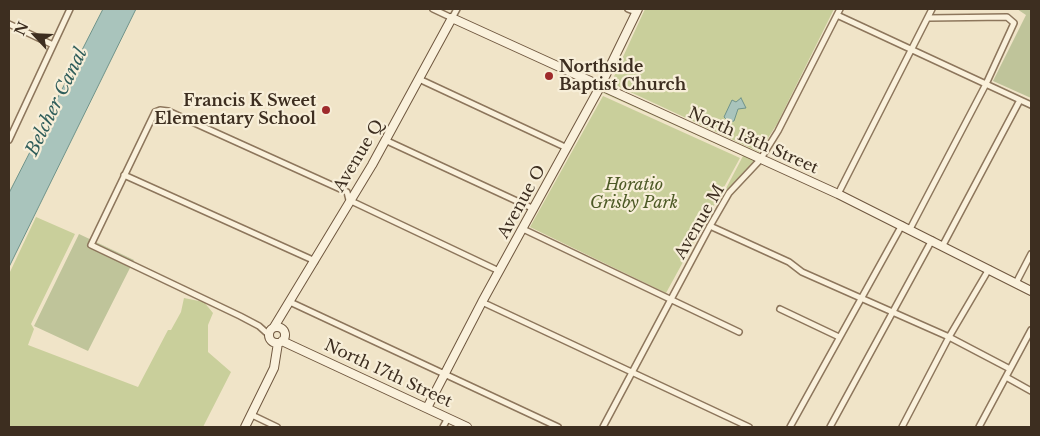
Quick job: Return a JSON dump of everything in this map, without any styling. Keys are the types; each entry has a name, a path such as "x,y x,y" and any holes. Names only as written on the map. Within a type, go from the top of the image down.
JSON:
{"street":[{"path":"9,140 70,9"},
{"name":"North 13th Street","path":"433,9 600,87 838,194 943,245 1031,291"},
{"name":"Avenue Q","path":"246,427 274,368 277,335 290,302 420,79 457,9"},
{"path":"628,9 637,11"},
{"name":"Avenue M","path":"603,427 729,193 760,160 778,131 840,9"},
{"path":"838,194 932,9"},
{"name":"Avenue O","path":"427,408 482,302 600,87 637,11"},
{"path":"837,15 1031,105"},
{"path":"910,229 1014,28 1013,20 1007,17 928,18"},
{"path":"9,24 53,45"},
{"path":"420,79 567,148"},
{"path":"943,245 1020,100"},
{"path":"277,335 91,245 154,112 160,110 168,111 346,192 349,200 499,271"},
{"path":"385,140 534,209"},
{"path":"124,175 314,261"},
{"path":"790,427 902,225"},
{"path":"710,226 789,262 798,270 860,299 949,337 1010,369"},
{"path":"522,229 739,332"},
{"path":"830,427 933,240"},
{"path":"1016,283 1031,254"},
{"path":"902,427 949,337 989,269"},
{"path":"290,302 558,427"},
{"path":"482,302 750,427"},
{"path":"780,309 839,338"},
{"path":"979,427 1031,330"},
{"name":"North 17th Street","path":"277,335 296,346 467,427"},
{"path":"275,358 286,348 296,346"},
{"path":"1006,377 1031,391"},
{"path":"252,415 277,427"},
{"path":"443,427 448,418"}],"green space":[{"path":"645,9 834,9 777,124 759,152 611,83"},
{"path":"1017,9 1031,9 1031,98 993,81 1026,15"},
{"path":"602,91 755,160 726,191 708,223 743,156 603,93 585,122"},
{"name":"Horatio Grisby Park","path":"603,96 740,158 666,293 530,227"},
{"path":"36,217 75,234 31,324 34,329 28,345 138,387 168,330 171,330 181,312 184,298 204,302 213,313 208,325 208,352 231,372 203,427 9,427 9,274"},
{"path":"79,234 134,260 88,351 34,326"}],"water":[{"name":"Belcher Canal","path":"103,9 136,9 9,267 9,193"},
{"path":"741,98 746,108 738,109 734,121 729,122 724,117 732,100 736,102"}],"place":[{"name":"Northside Baptist Church","path":"549,76"},
{"name":"Francis K Sweet Elementary School","path":"326,110"}]}
